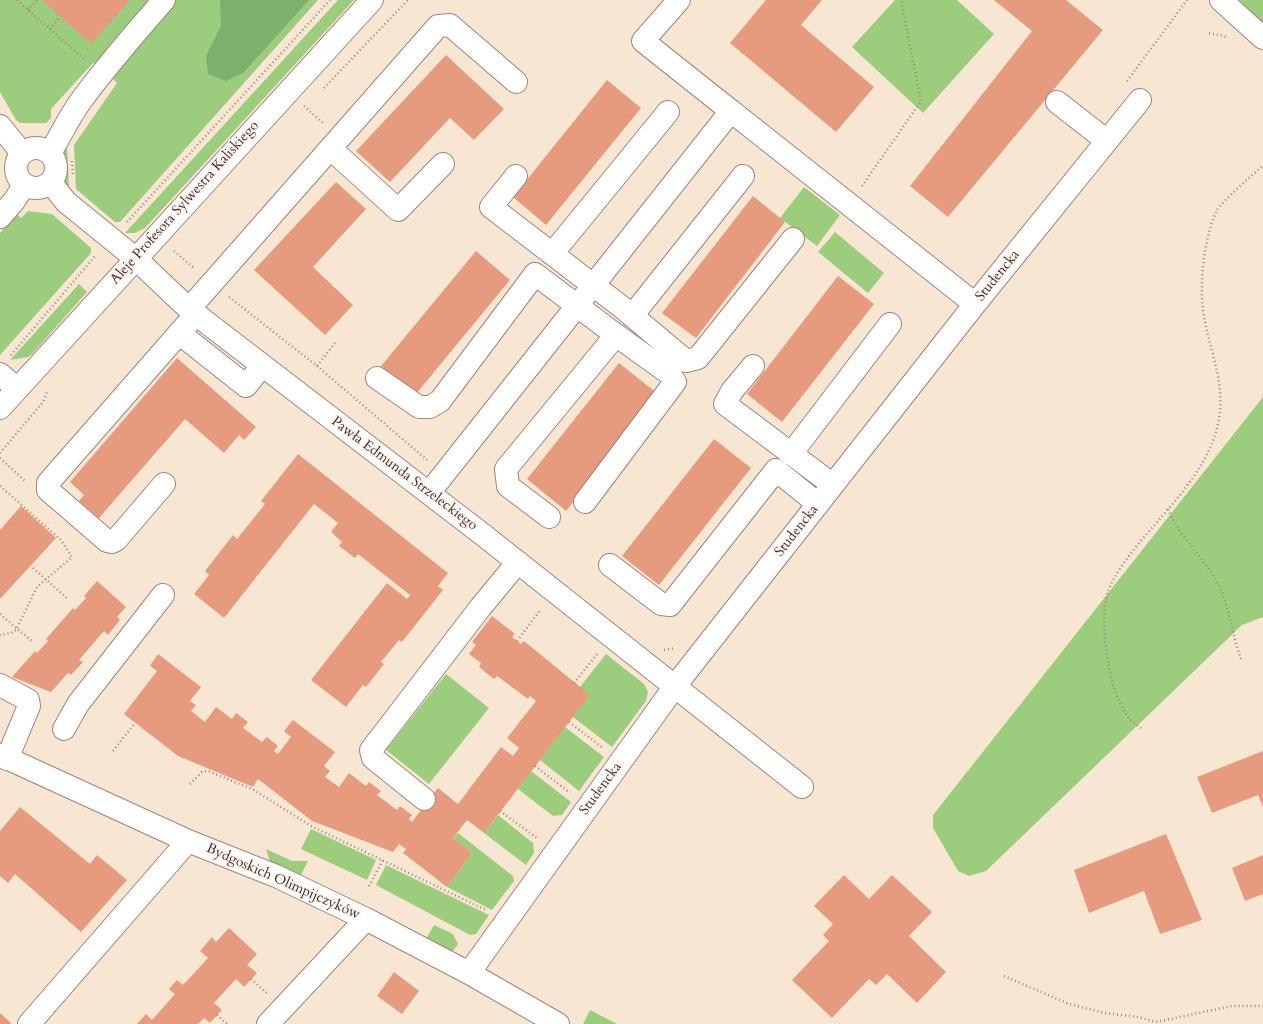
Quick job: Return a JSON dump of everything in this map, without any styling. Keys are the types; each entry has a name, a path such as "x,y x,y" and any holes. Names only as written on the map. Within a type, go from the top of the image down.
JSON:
{"street":[{"path":"50,153 82,99 102,75 115,55 164,0"},
{"name":"Aleje Profesora Sylwestra Kaliskiego","path":"0,408 135,258 372,0"},
{"path":"679,0 643,41 975,304"},
{"path":"1221,0 1263,38"},
{"path":"164,484 116,540 112,542 107,541 48,490 48,483 178,334 212,283 438,26 450,25 516,82"},
{"name":"Studencka","path":"469,973 675,686 975,304 1140,100"},
{"path":"1057,102 1107,141"},
{"path":"552,254 668,112"},
{"path":"429,493 731,112"},
{"path":"0,126 22,153"},
{"path":"38,148 50,153 56,164 55,177 51,183 42,188 36,189 24,184 18,177 16,166 22,153 26,150 38,148"},
{"path":"331,149 398,210 442,164"},
{"path":"516,176 492,207 593,285 686,361 698,358 793,239"},
{"path":"632,316 743,176"},
{"name":"Pawła Edmunda Strzeleckiego","path":"51,183 66,202 135,258 192,312 518,562 802,787"},
{"path":"0,217 14,201 24,184"},
{"path":"377,378 419,407 430,407 440,401 535,274 670,374 675,382 585,502"},
{"path":"791,454 890,324"},
{"path":"178,334 246,386 262,366"},
{"path":"549,517 508,486 506,469 616,335"},
{"path":"5,365 17,388"},
{"path":"753,366 732,391 725,404 833,485"},
{"path":"610,566 661,604 670,605 776,470 818,504"},
{"path":"424,799 373,758 371,750 480,608 518,562"},
{"path":"64,729 78,704 163,595"},
{"path":"0,685 23,696 28,700 29,706 4,757"},
{"name":"Bydgoskich Olimpijczyków","path":"4,757 188,841 276,876 366,919 469,973 558,1024"},
{"path":"29,1024 188,841"},
{"path":"268,1024 366,919"}],"path":[{"path":"28,10 37,0"},
{"path":"5,365 111,240 330,0"},
{"path":"862,187 921,101 901,0"},
{"path":"1154,47 1187,0"},
{"path":"50,29 60,16"},
{"path":"302,104 320,121"},
{"path":"1141,728 1129,718 1111,680 1105,633 1106,599 1116,574 1168,509 1207,454 1218,424 1220,394 1215,356 1204,321 1202,274 1208,237 1218,208 1263,166"},
{"path":"169,246 212,283 317,366 334,343"},
{"path":"0,458 41,495 48,490"},
{"path":"0,486 60,539 72,557 60,568 44,578 31,597 17,628 11,633 0,635"},
{"path":"1168,509 1173,521 1214,576 1224,599 1241,659"},
{"path":"33,568 68,599"},
{"path":"517,641 543,607"},
{"path":"0,614 33,642"},
{"path":"574,683 598,652"},
{"path":"569,722 605,750"},
{"path":"113,751 135,723"},
{"path":"535,766 572,795"},
{"path":"190,784 202,772 208,771 254,790 311,826 487,911"},
{"path":"500,811 540,840"},
{"path":"369,886 383,860"},
{"path":"1004,976 1068,1004 1105,1013 1138,1017 1155,1023 1232,1006 1263,1006"},
{"path":"217,1015 227,1024"}],"green space":[{"path":"0,0 153,0 139,11 131,25 96,64 93,63 51,109 51,118 46,123 20,123 16,120 0,92"},
{"path":"175,0 318,0 120,222 115,222 76,189 74,145 117,83 112,78 121,61"},
{"path":"220,0 309,0 243,73 226,81 208,74 206,56 221,26"},
{"path":"338,0 354,0 145,228 135,233 125,233"},
{"path":"895,0 957,0 994,34 923,113 852,47"},
{"path":"1239,0 1263,0 1263,23"},
{"path":"66,145 69,189 63,180 61,168 62,155"},
{"path":"804,187 840,215 817,246 780,218"},
{"path":"28,211 52,214 91,248 91,253 0,355 0,233 17,214 21,218"},
{"path":"835,232 884,273 868,293 818,252"},
{"path":"79,284 87,292 33,353 28,357 10,360"},
{"path":"1263,397 1263,617 1242,625 986,871 969,876 958,871 933,828 933,815"},
{"path":"606,654 644,684 648,692 646,701 612,747 573,717 580,687"},
{"path":"446,674 489,708 429,784 386,750"},
{"path":"565,727 604,757 579,791 540,760"},
{"path":"531,771 571,802 562,815 553,816 518,789"},
{"path":"498,815 533,843 534,853 526,865 484,833"},
{"path":"311,829 376,860 367,880 301,849"},
{"path":"458,833 513,876 514,881 492,910 447,887 472,853 453,838"},
{"path":"266,849 292,861 308,861 301,875 298,875 270,862"},
{"path":"386,865 489,915 476,934 470,935 376,885"},
{"path":"434,925 453,934 458,944 452,952 426,939"},
{"path":"590,1010 617,1024 583,1024"}],"building":[{"path":"42,0 130,0 91,44"},
{"path":"766,0 822,0 801,25 874,87 836,132 730,43"},
{"path":"994,0 1066,0 1103,30 948,217 910,186 1032,31"},
{"path":"446,55 504,109 474,140 450,118 390,182 356,151"},
{"path":"607,80 641,108 546,225 513,197"},
{"path":"336,182 366,209 313,267 353,305 325,335 254,270"},
{"path":"753,196 785,222 696,338 662,313"},
{"path":"476,251 510,280 416,394 381,366"},
{"path":"838,276 874,304 782,422 747,394"},
{"path":"177,358 256,427 244,440 239,435 224,453 185,419 99,518 79,501 84,495 70,482"},
{"path":"619,363 658,394 566,511 527,479"},
{"path":"714,439 751,468 659,585 622,556"},
{"path":"298,454 448,573 438,586 443,590 402,642 399,640 381,662 384,664 366,687 363,685 346,707 311,680 387,583 407,599 410,595 358,554 355,558 339,546 342,542 331,532 338,523 314,504 224,618 194,594 209,575 205,571 233,535 237,539 265,504 261,501"},
{"path":"21,506 56,538 0,599 0,530"},
{"path":"97,581 126,607 117,617 120,620 108,635 104,631 79,660 83,662 71,675 68,673 51,692 12,677 35,651 37,653 48,641 46,639 73,608 75,610 86,598 84,596"},
{"path":"492,616 515,634 512,637 521,644 524,641 590,695 484,833 467,820 453,838 472,853 447,887 403,853 406,849 399,844 393,852 312,821 258,779 253,787 178,756 124,714 157,671 150,666 158,654 201,687 190,701 196,705 191,711 205,722 216,707 232,719 236,713 248,722 243,728 262,742 267,737 278,746 274,751 278,754 291,737 284,731 293,720 335,752 324,766 330,771 325,777 339,787 349,773 366,786 369,782 381,791 377,795 397,810 400,806 412,815 409,819 412,822 438,788 458,804 501,747 513,756 519,748 507,738 536,701 530,696 528,699 497,676 494,679 479,667 481,663 469,654 476,645 472,642"},
{"path":"1263,751 1263,807 1258,795 1212,813 1197,777"},
{"path":"20,807 90,864 97,855 127,880 81,932 15,874 8,883 0,876 0,831"},
{"path":"1166,834 1202,920 1160,934 1144,891 1089,913 1074,870"},
{"path":"1263,855 1263,894 1245,901 1232,868"},
{"path":"844,875 869,899 892,875 932,912 909,936 946,972 917,1003 887,974 876,985 869,979 832,1018 792,980 829,941 823,935 833,924 814,906"},
{"path":"229,928 257,954 247,965 257,973 244,987 236,979 214,1003 222,1010 210,1023 204,1018 198,1024 137,1024 146,1014 152,1020 175,994 169,989 177,980 183,985 208,958 200,951 212,937 216,942"},
{"path":"394,972 419,991 402,1014 377,996"},
{"path":"0,1013 11,1023 10,1024 0,1024"}]}
